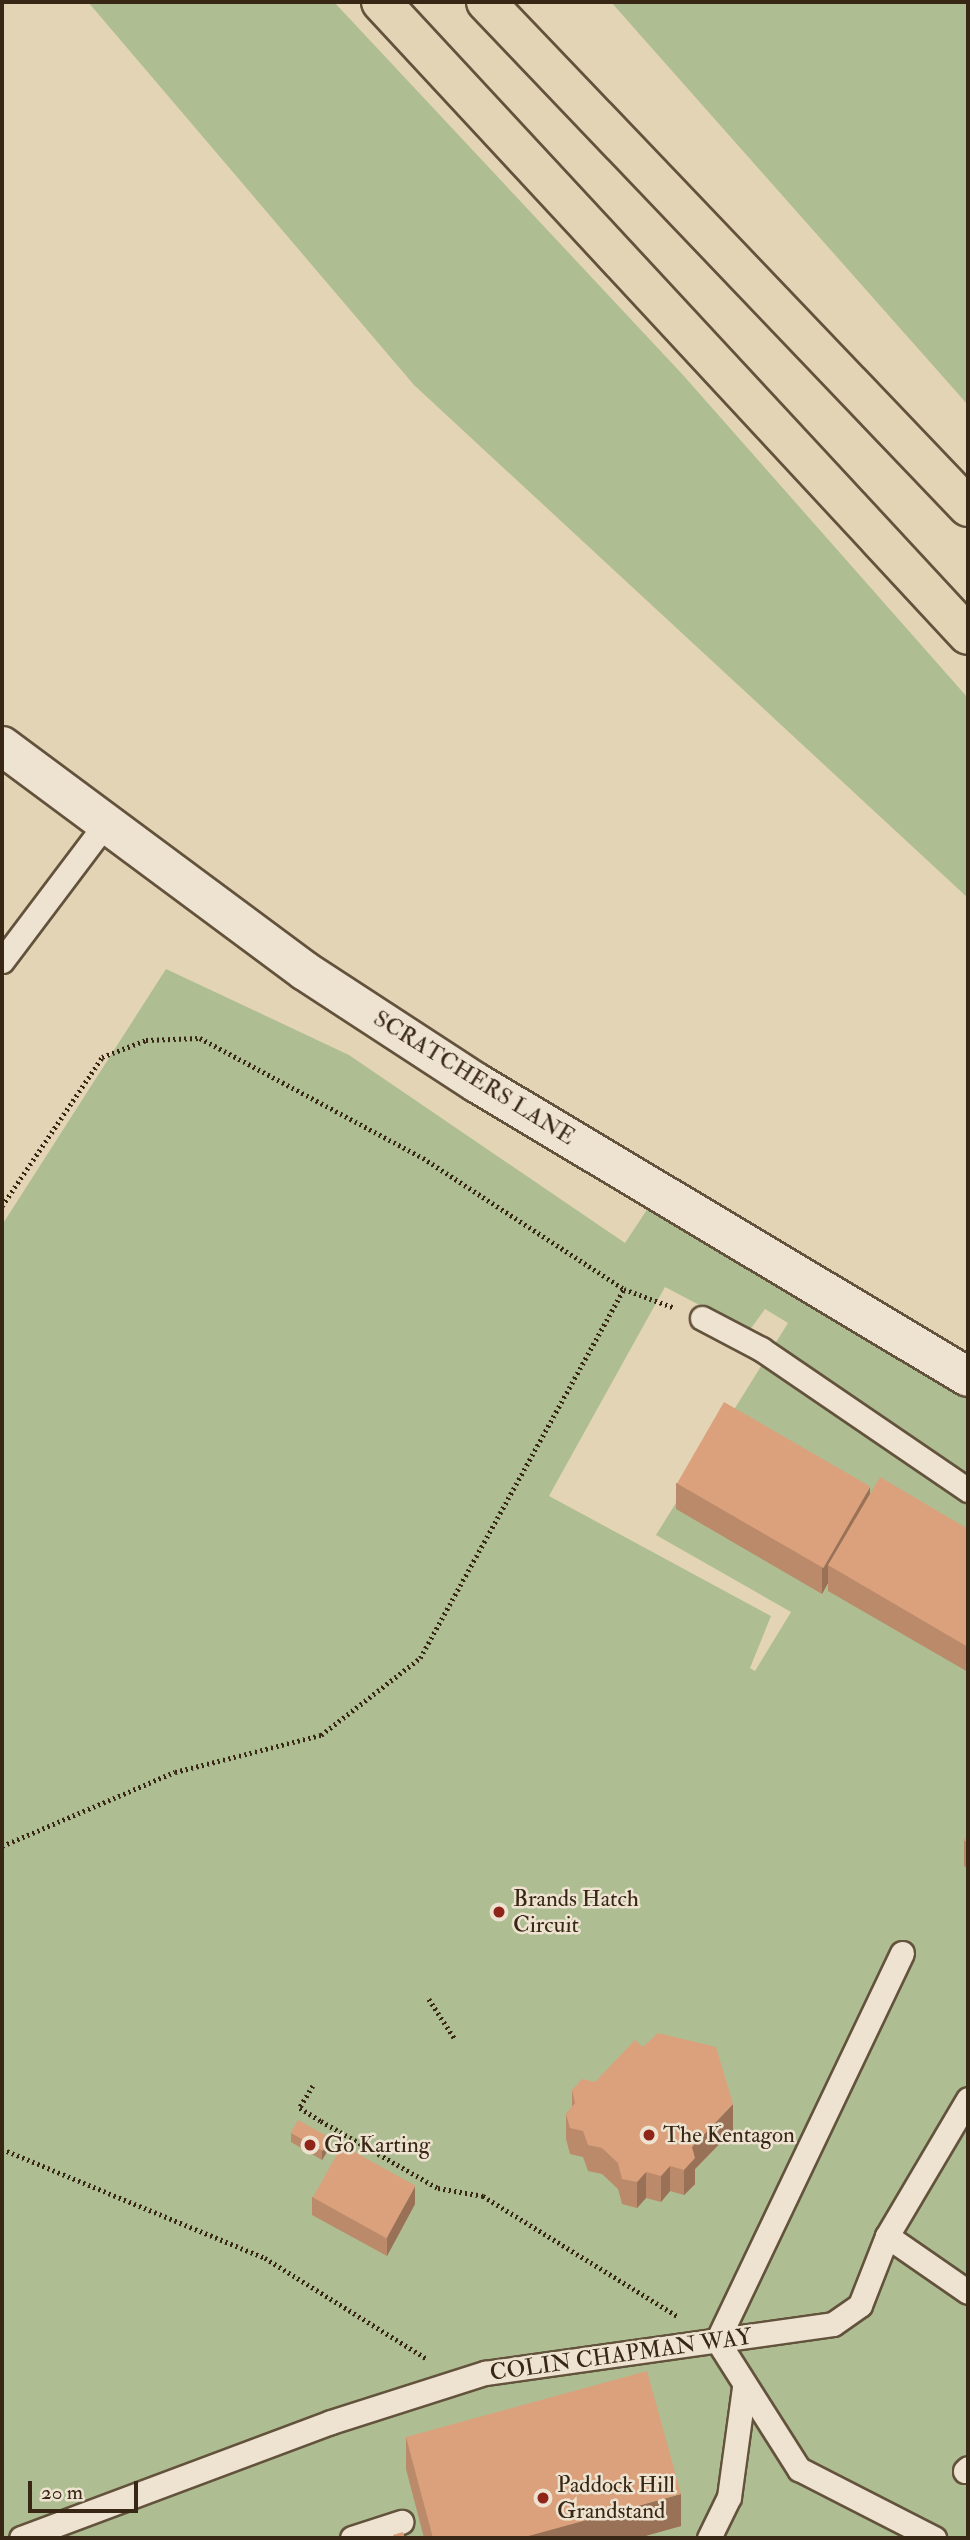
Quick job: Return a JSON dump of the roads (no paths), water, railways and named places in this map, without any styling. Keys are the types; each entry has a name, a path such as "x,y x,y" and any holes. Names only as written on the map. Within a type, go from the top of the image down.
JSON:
{"highway":[{"path":"381,2 968,635"},
{"path":"486,2 968,507"}],"street":[{"name":"SCRATCHERS LANE","path":"2,746 305,971 477,1083 968,1377"}],"lane":[{"path":"2,961 106,822"},
{"path":"702,1318 761,1349 968,1490"},
{"path":"902,1953 717,2340 744,2387 799,2469 934,2538"},
{"name":"COLIN CHAPMAN WAY","path":"21,2538 331,2422 460,2379 527,2365 807,2330 844,2318 860,2305 887,2236 968,2099"},
{"path":"887,2236 968,2292"},
{"path":"709,2538 729,2497 744,2387"},
{"path":"352,2538 401,2522"}],"place":[{"name":"Brands Hatch Circuit","path":"499,1912"},
{"name":"The Kentagon","path":"649,2135"},
{"name":"Go Karting","path":"310,2145"},
{"name":"Paddock Hill Grandstand","path":"543,2498"}]}
